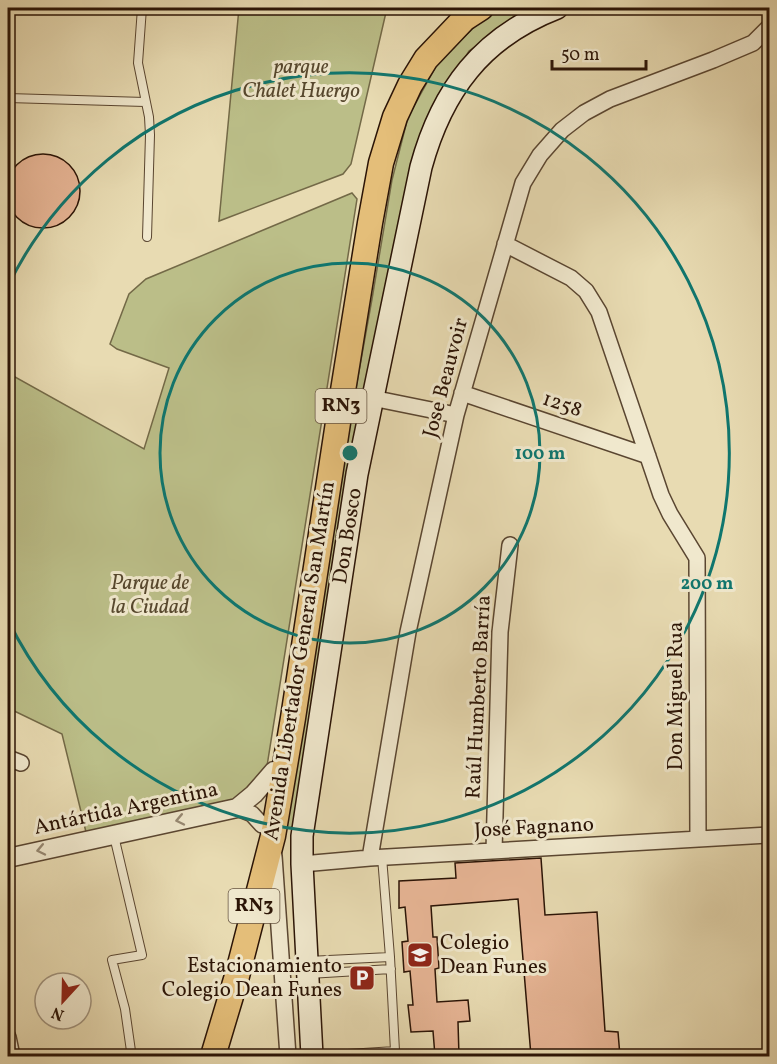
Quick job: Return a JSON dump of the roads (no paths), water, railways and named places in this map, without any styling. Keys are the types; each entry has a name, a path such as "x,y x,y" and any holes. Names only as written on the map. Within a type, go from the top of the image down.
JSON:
{"highway":[{"name":"Avenida Libertador General San Martín","path":"201,1056 222,988 246,884 267,831 311,513 374,147 387,103 402,74 424,45 445,22 462,8"},
{"name":"Avenida Libertador General San Martín","path":"213,1056 243,969 267,831 293,718 341,403 381,163 395,117 410,85 426,60 464,19 480,8"}],"main road":[{"name":"Don Bosco","path":"314,1056 307,967 302,836 357,474 421,167 436,120 465,73 484,52 507,33 534,16 557,8"}],"street":[{"name":"Jose Beauvoir","path":"376,858 408,632 456,415 523,183 540,155 562,130 584,113 610,99 753,43 770,26"},
{"name":"Don Miguel Rua","path":"506,244 571,278 586,291 598,312 661,495 697,558 698,839"},
{"name":"1258","path":"462,393 648,456"},
{"path":"372,398 456,415"},
{"name":"Raúl Humberto Barría","path":"494,851 500,632 510,545"},
{"name":"Antártida Argentina","path":"8,858 237,808 254,794 274,771"},
{"path":"237,808 252,814 267,831 288,1056"},
{"name":"José Fagnano","path":"302,864 770,835"},
{"path":"8,1037 12,1056"}],"lane":[{"path":"142,8 138,63 150,135 147,237"},
{"path":"8,98 145,102"},
{"path":"267,831 268,892"},
{"path":"113,835 142,955 112,960 125,1008 131,1051 129,1056"},
{"path":"314,1056 394,1054 390,957 376,858"},
{"path":"307,967 390,957"},
{"path":"307,967 391,969"}],"place":[{"name":"Colegio Dean Funes","path":"420,955"},
{"name":"Estacionamiento Colegio Dean Funes","path":"362,978"}],"park label":[{"name":"parque Chalet Huergo","path":"301,79"},
{"name":"Parque de la Ciudad","path":"150,595"}]}
